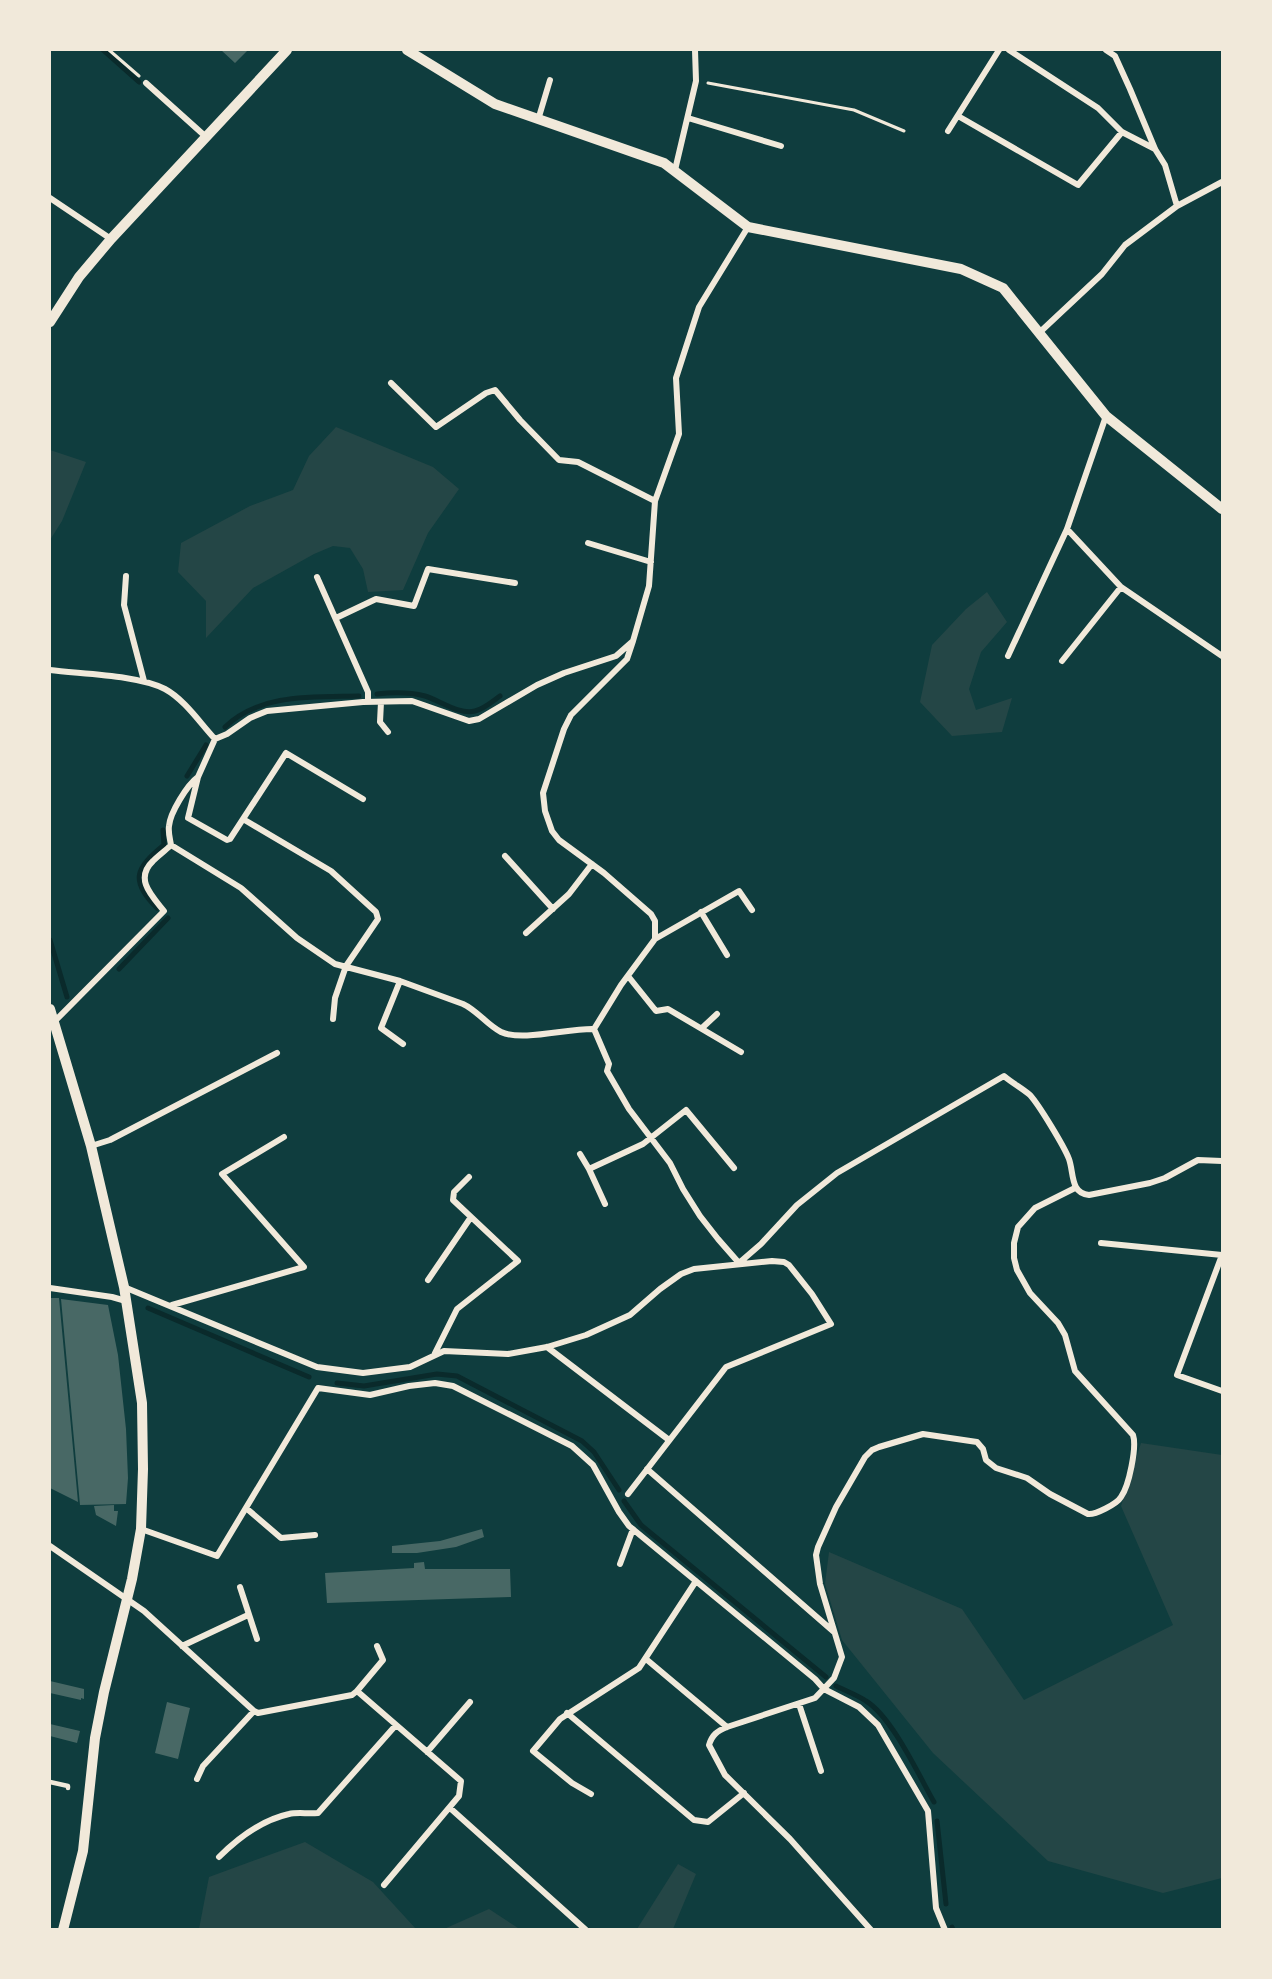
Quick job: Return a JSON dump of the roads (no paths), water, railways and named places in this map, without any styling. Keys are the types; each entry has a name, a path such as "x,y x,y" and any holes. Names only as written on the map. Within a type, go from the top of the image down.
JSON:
{"street":[{"path":"50,322 79,276 111,238 287,50"},
{"path":"407,50 495,104 664,163 748,227 961,269 1003,288 1106,416 1222,509"},
{"path":"675,170 696,81 695,50"},
{"path":"948,131 999,50"},
{"path":"1009,50 1098,108 1122,132 1155,148"},
{"path":"1106,50 1115,56 1155,148 1165,165 1177,206"},
{"path":"538,120 550,80"},
{"path":"146,83 205,136"},
{"path":"958,116 1078,185 1122,132"},
{"path":"688,118 780,146"},
{"path":"1039,334 1102,274 1125,245 1177,206 1222,182"},
{"path":"50,198 111,238"},
{"path":"655,939 655,921 651,914 592,864 559,840 552,831 545,811 543,793 564,729 571,715 627,659 649,586 655,501 679,434 676,383 695,316 748,227"},
{"path":"391,383 436,427 486,393 495,390 558,460 578,462 655,501"},
{"path":"1008,656 1067,529 1106,416"},
{"path":"1067,529 1121,588 1222,656"},
{"path":"588,543 651,562"},
{"path":"336,618 376,599 414,606 428,569 515,583"},
{"path":"126,576 124,605 144,681"},
{"path":"318,577 368,692 368,702"},
{"path":"1062,661 1121,588"},
{"path":"363,799 286,753 230,839 227,840 188,818 198,777 215,739 227,734 250,717 267,711 368,702 412,701 469,721 479,719 546,681 616,656 633,642"},
{"path":"50,670 144,681 166,689 181,701 215,739"},
{"path":"381,702 380,722 388,732"},
{"path":"198,777 190,782 171,817 168,828 171,845 241,888 297,938 335,964 400,981 464,1004 501,1032 517,1036 594,1029"},
{"path":"243,819 331,870 376,912 378,919 346,966 335,998 333,1019"},
{"path":"54,1022 164,911 145,886 144,874 151,863 171,845"},
{"path":"505,856 553,909"},
{"path":"526,933 569,894 592,864"},
{"path":"594,1029 655,939 739,891 752,910"},
{"path":"701,912 727,955"},
{"path":"628,976 656,1011 668,1009 741,1052"},
{"path":"400,981 381,1028 403,1044"},
{"path":"50,1009 91,1146 124,1287 142,1402 143,1468 141,1529 128,1600 104,1692 95,1738 83,1851 63,1929"},
{"path":"702,1028 717,1014"},
{"path":"594,1029 609,1065 608,1071 629,1109 670,1163 700,1216 739,1263"},
{"path":"91,1146 110,1140 277,1053"},
{"path":"739,1263 761,1244 797,1205 837,1173 1004,1076 1031,1096 1062,1144 1069,1159 1075,1188 1082,1194 1089,1195 1150,1183 1165,1178 1198,1160 1222,1161"},
{"path":"589,1169 643,1144 686,1110 734,1168"},
{"path":"172,1306 303,1267 222,1174 284,1137"},
{"path":"580,1154 605,1204"},
{"path":"435,1353 457,1308 518,1261 453,1200 454,1192 469,1177"},
{"path":"871,1929 790,1839 725,1775 710,1745 711,1738 719,1730 815,1698 834,1678 842,1657 820,1584 816,1564 818,1547 836,1507 864,1457 872,1450 922,1434 976,1442 983,1449 987,1460 996,1468 1027,1478 1050,1494 1088,1514 1093,1515 1121,1497 1128,1478 1135,1444 1133,1435 1075,1371 1065,1335 1058,1323 1030,1293 1017,1270 1014,1258 1014,1243 1018,1227 1035,1208 1075,1188"},
{"path":"428,1280 471,1217"},
{"path":"1101,1243 1222,1255 1177,1375 1222,1391"},
{"path":"124,1287 317,1367 363,1373 410,1367 435,1353 444,1351 508,1354 547,1347 586,1335 630,1315 660,1289 681,1274 694,1269 772,1261 789,1265 812,1294 831,1324 726,1366 628,1494"},
{"path":"50,1288 126,1301"},
{"path":"547,1347 669,1440"},
{"path":"141,1529 217,1556 318,1388 370,1395 435,1383 453,1386 572,1446 593,1466 619,1512 633,1529 816,1679 824,1689 859,1707 878,1725 928,1811 936,1908 945,1929"},
{"path":"647,1469 834,1633"},
{"path":"246,1508 281,1538 315,1535"},
{"path":"620,1563 633,1529"},
{"path":"50,1546 144,1611 258,1713 352,1695 383,1660 377,1646"},
{"path":"591,1794 572,1784 533,1751 567,1713 639,1668 696,1581"},
{"path":"240,1587 256,1640"},
{"path":"182,1646 248,1615"},
{"path":"646,1659 727,1727"},
{"path":"357,1691 461,1781 459,1796 384,1886"},
{"path":"428,1752 470,1702"},
{"path":"799,1704 821,1771"},
{"path":"196,1779 203,1766 254,1711"},
{"path":"567,1713 694,1820 708,1822 744,1793"},
{"path":"219,1857 253,1829 289,1814 318,1814 396,1725"},
{"path":"450,1808 580,1928"}],"lane":[{"path":"50,1782 68,1786 68,1788"}],"waterway":[{"path":"103,50 139,82"},
{"path":"377,694 419,695 469,712 482,709 500,696"},
{"path":"225,727 254,708 288,699 359,696"},
{"path":"187,776 206,745"},
{"path":"157,908 142,890 140,875 147,861 164,845 163,830"},
{"path":"119,969 168,918"},
{"path":"50,940 67,997"},
{"path":"148,1308 309,1377"},
{"path":"337,1383 364,1386 437,1374 457,1376 582,1441 594,1452 619,1490"},
{"path":"624,1501 641,1525 826,1677"},
{"path":"836,1686 866,1701 876,1709 904,1747 934,1802"},
{"path":"937,1821 946,1904"}]}
